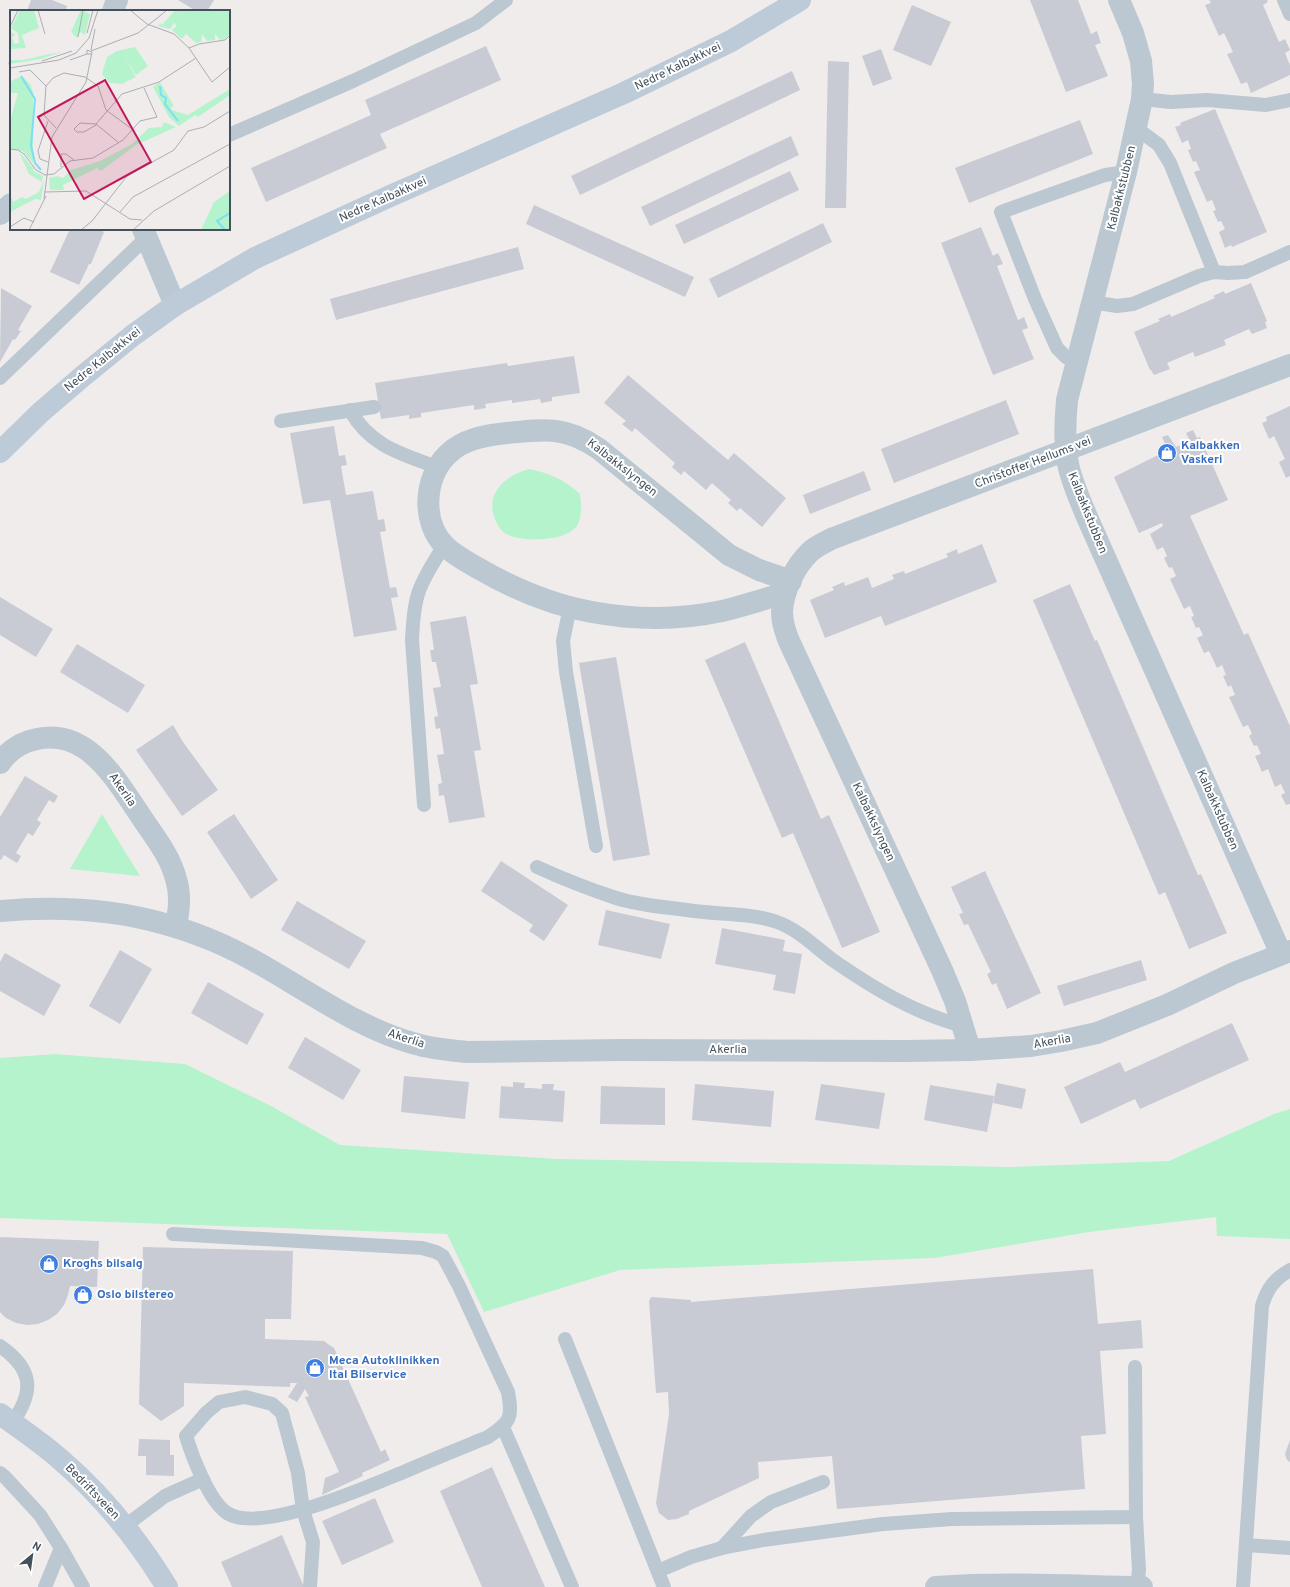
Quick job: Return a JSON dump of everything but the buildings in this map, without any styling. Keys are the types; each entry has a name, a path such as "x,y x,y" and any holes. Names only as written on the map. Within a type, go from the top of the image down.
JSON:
{"main road":[{"name":"Nedre Kalbakkvei","path":"0,452 42,412 132,336 175,305 255,258 388,197 624,93 730,41 800,0"},
{"name":"Bedriftsveien","path":"6,1418 62,1460 90,1487 125,1526 167,1587"}],"street":[{"path":"113,10 117,0"},
{"name":"Kalbakkstubben","path":"1119,0 1133,33 1140,61 1143,84 1142,99 1126,172 1067,400 1065,420 1066,450 1074,484 1086,517 1286,952"},
{"path":"0,214 10,205"},
{"path":"144,234 175,305"},
{"name":"Christoffer Hellums vei","path":"788,587 800,563 810,552 831,539 1290,365"},
{"name":"Kalbakkslyngen","path":"546,430 560,430 586,439 729,555 788,587 722,611 678,618 620,616 570,607 507,584 462,558 444,545 434,529 428,506 429,492 437,467 447,454 472,440 484,437 546,430"},
{"name":"Kalbakkslyngen","path":"788,587 782,612 783,622 792,650 942,970 955,1001 970,1050"},
{"name":"Akerlia","path":"0,763 18,746 25,742 42,738 63,738 74,742 99,759 113,776 164,851 176,877 179,890 179,907 176,927"},
{"name":"Akerlia","path":"0,911 51,908 83,909 146,918 176,927 217,943 244,956 343,1012 384,1033 416,1044 466,1052 970,1050 1031,1046 1098,1033 1167,1005 1234,973 1286,952"},
{"path":"936,1587 960,1585 1044,1585 1142,1587"}],"lane":[{"path":"230,135 353,81 476,23 506,0"},
{"path":"1284,0 1290,14"},
{"path":"1142,99 1171,102 1207,100 1266,105 1290,100"},
{"path":"1136,128 1159,145 1170,163 1214,272"},
{"path":"1076,363 1066,357 1057,348 1035,299 1001,212 1105,176 1126,172"},
{"path":"0,378 144,234"},
{"path":"1092,302 1117,306 1133,304 1198,276 1214,272 1245,272 1290,252"},
{"path":"281,421 374,407"},
{"path":"350,410 357,423 376,441 396,452 437,467"},
{"path":"424,805 412,640 413,623 418,594 444,545"},
{"path":"570,607 563,641 566,672 596,846"},
{"path":"537,867 574,884 617,898 690,911 716,912 764,918 778,922 798,933 861,979 894,998 920,1012 963,1026"},
{"path":"173,1234 422,1248 436,1252 443,1256 459,1286 508,1392 512,1409 507,1421 503,1427 480,1440 336,1500 303,1510 260,1518 228,1514 220,1507 203,1479 193,1458 186,1436 206,1412 219,1402 245,1397 272,1404 282,1413 298,1474 303,1510 313,1542 310,1587"},
{"path":"1243,1587 1262,1306 1272,1283 1282,1274 1290,1270"},
{"path":"566,1339 664,1587"},
{"path":"0,1346 18,1360 26,1372 27,1392 22,1408 6,1418"},
{"path":"1135,1367 1136,1517 1138,1558 1137,1587"},
{"path":"503,1427 572,1587"},
{"path":"0,1473 40,1515 83,1587"},
{"path":"125,1526 165,1496 203,1479"},
{"path":"722,1548 751,1516 771,1502 823,1482"},
{"path":"658,1571 691,1557 722,1548 763,1540 883,1524 952,1519 1136,1517"},
{"path":"1246,1545 1290,1548"},
{"path":"45,1587 61,1548"}],"green space":[{"path":"530,469 556,478 569,485 580,494 580,519 576,527 570,532 553,538 532,539 513,537 506,534 498,526 492,510 495,493 506,480 513,475"},
{"path":"102,814 140,876 70,869"},
{"path":"55,1054 185,1064 271,1106 340,1145 557,1159 1011,1167 1169,1161 1274,1114 1290,1109 1290,1239 1217,1236 1216,1217 1089,1232 935,1258 620,1270 484,1312 447,1234 0,1218 0,1058"}],"place":[{"name":"Kalbakken Vaskeri","path":"1167,453"},
{"name":"Kroghs bilsalg","path":"49,1264"},
{"name":"Oslo bilstereo","path":"83,1295"},
{"name":"Meca Autoklinikken Ital Bilservice","path":"315,1368"}]}
